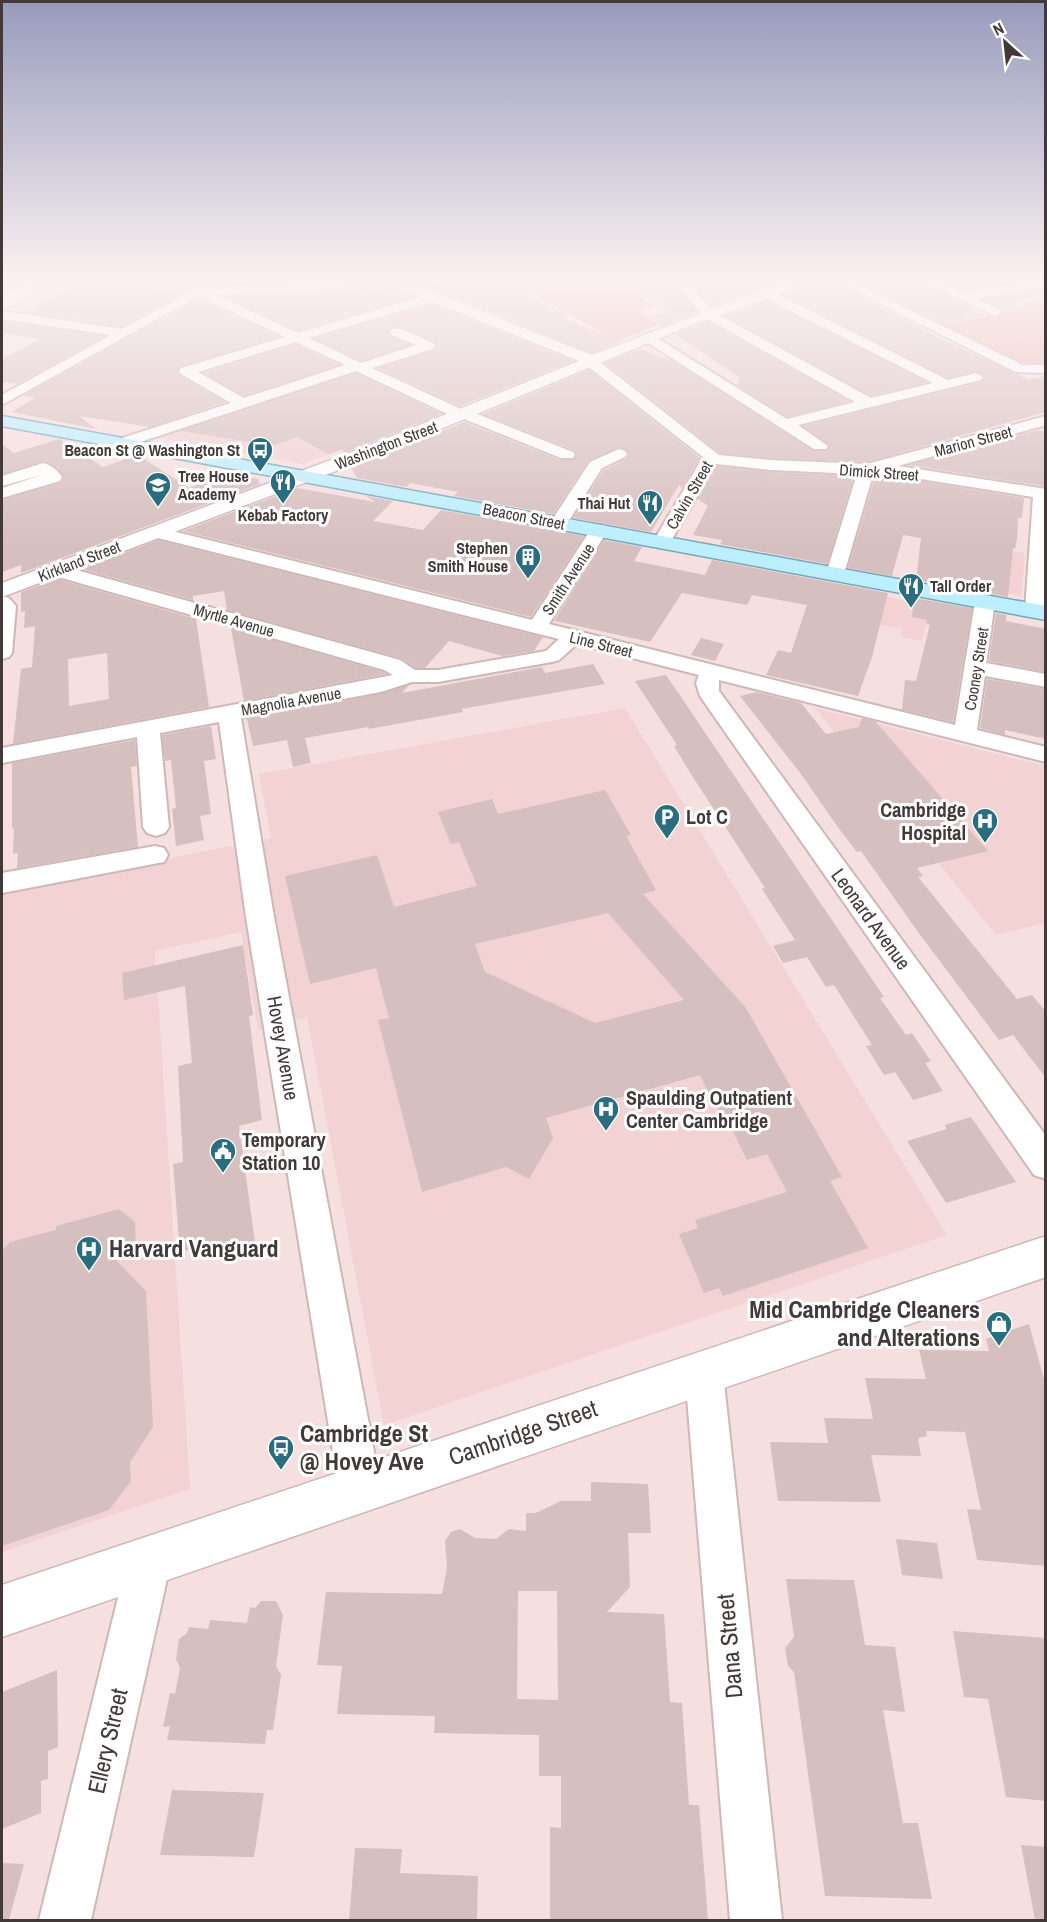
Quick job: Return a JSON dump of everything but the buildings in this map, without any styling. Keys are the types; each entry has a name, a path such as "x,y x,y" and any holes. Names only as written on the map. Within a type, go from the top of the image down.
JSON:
{"main road":[{"name":"Washington Street","path":"156,532 463,415 580,367"},
{"name":"Beacon Street","path":"2,421 1040,612"},
{"name":"Kirkland Street","path":"2,590 156,532"},
{"name":"Cambridge Street","path":"2,1611 704,1372 1043,1264"}],"street":[{"path":"2,401 64,367"},
{"path":"200,367 186,371 242,403"},
{"path":"122,443 359,367 463,415 567,455"},
{"name":"Calvin Street","path":"597,367 711,455 711,459 662,542"},
{"path":"693,367 820,446"},
{"path":"803,367 868,403"},
{"path":"910,367 946,385"},
{"path":"1016,367 1021,369 1046,369"},
{"path":"784,424 976,377"},
{"name":"Marion Street","path":"865,470 1046,420"},
{"path":"1026,426 1046,436"},
{"path":"558,523 596,465 620,454"},
{"name":"Dimick Street","path":"711,459 771,465 902,471 1044,494"},
{"path":"2,481 43,468 54,477 2,493"},
{"path":"836,574 865,479 865,470"},
{"path":"1040,612 1044,494"},
{"name":"Smith Avenue","path":"537,627 599,530"},
{"name":"Line Street","path":"156,532 1046,755"},
{"name":"Myrtle Avenue","path":"55,570 392,665 411,676"},
{"path":"2,602 6,606 2,653"},
{"name":"Cooney Street","path":"965,735 977,668 985,602"},
{"name":"Magnolia Avenue","path":"2,755 381,685 411,676 438,676 552,656 564,647 572,636"},
{"path":"977,668 1046,681"},
{"name":"Leonard Avenue","path":"711,671 707,684 708,691 1046,1164"},
{"name":"Hovey Avenue","path":"229,712 260,917 360,1489"},
{"path":"148,727 156,827"},
{"path":"2,883 155,855"},
{"name":"Dana Street","path":"704,1372 756,1920"},
{"name":"Ellery Street","path":"65,1920 149,1561"}],"shaded area":[{"path":"216,417 234,428 260,419 351,447 303,464 153,437"},
{"path":"945,539 1025,553 1021,596 937,580"},
{"path":"851,590 973,614 970,634 925,625 922,641 901,637 902,629 843,618"},
{"name":"Spaulding Outpatient Center Cambridge","path":"625,708 947,1235 384,1425 307,1017 258,1029 241,932 155,951 190,1489 2,1552 2,892 271,838 259,774"},
{"name":"Cambridge Hospital","path":"815,708 1045,766 1045,923 996,935"}],"place":[{"name":"Beacon St @ Washington St","path":"260,473"},
{"name":"Kebab Factory","path":"283,505"},
{"name":"Tree House Academy","path":"158,508"},
{"name":"Thai Hut","path":"650,526"},
{"name":"Stephen Smith House","path":"528,580"},
{"name":"Tall Order","path":"911,609"},
{"name":"Lot C","path":"667,840"},
{"name":"Cambridge Hospital","path":"985,844"},
{"name":"Spaulding Outpatient Center Cambridge","path":"606,1132"},
{"name":"Temporary Station 10","path":"223,1174"},
{"name":"Harvard Vanguard","path":"89,1272"},
{"name":"Mid Cambridge Cleaners and Alterations","path":"999,1347"},
{"name":"Cambridge St @ Hovey Ave","path":"281,1471"}]}
